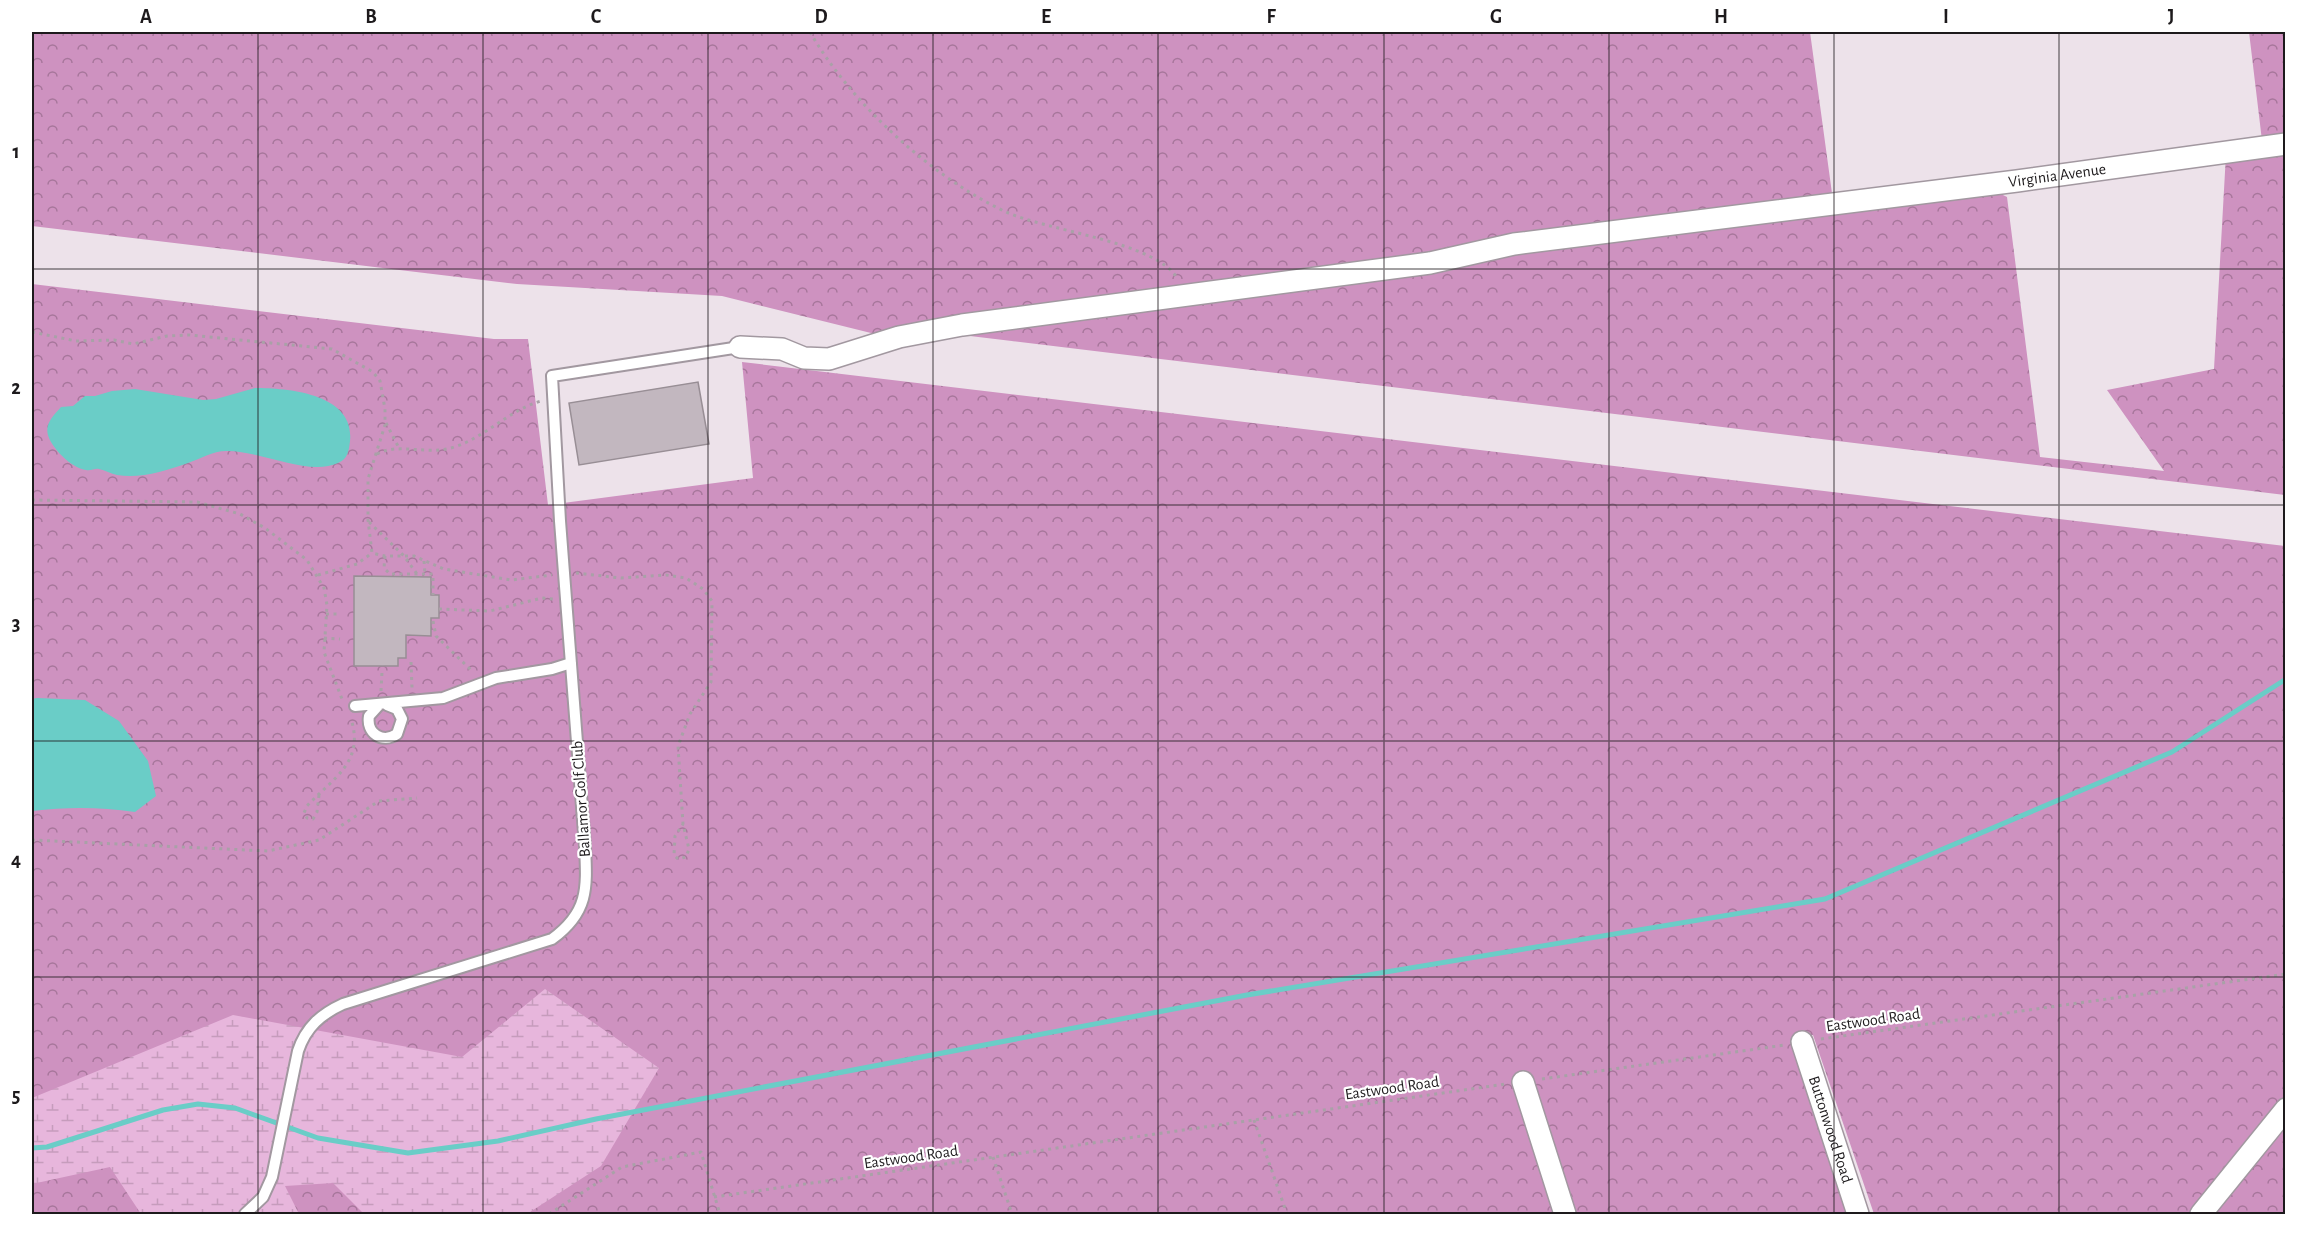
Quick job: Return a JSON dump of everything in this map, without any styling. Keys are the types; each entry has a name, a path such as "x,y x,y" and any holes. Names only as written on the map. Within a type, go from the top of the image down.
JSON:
{"street":[{"name":"Virginia Avenue","path":"740,347 782,349 804,358 828,359 899,337 962,325 1430,263 1514,244 1827,203 2017,182 2286,144"},
{"name":"Buttonwood Road","path":"1802,1042 1858,1215"},
{"path":"1523,1082 1565,1215"},
{"path":"2201,1215 2286,1109"}],"lane":[{"name":"Ballamor Golf Club","path":"245,1215 268,1189 302,1041 312,1025 330,1010 552,939 574,919 582,906 587,881 552,376 740,347"},
{"path":"350,708 453,696 478,685 571,663"}],"path":[{"path":"810,32 819,47 870,108 924,160 961,186 1007,212 1064,231 1142,251 1158,259 1175,274 1186,294"},
{"path":"32,332 76,341 114,340 133,344 167,336 189,335 332,349 373,372 380,381 384,393 385,423 368,479 368,520 372,553"},
{"path":"377,454 399,448 429,452 454,447 483,434 518,410 553,398"},
{"path":"385,423 399,448"},
{"path":"32,500 143,503 182,501 218,506 240,514 289,544 307,560 324,588 326,614 324,638 327,664 350,708 356,746 352,756 320,795 307,806 304,813 307,818 312,819 317,812 320,795"},
{"path":"368,520 404,556 417,574"},
{"path":"318,575 357,564 372,553 404,556 444,569 511,580 565,571 621,578 666,575 687,578 703,589 712,601 711,682 690,714 678,746 682,824 689,849 686,857 678,859 674,855 675,836 682,824"},
{"path":"385,556 386,572 433,574 433,595"},
{"path":"424,561 425,574"},
{"path":"439,609 490,611 551,598 567,609"},
{"path":"326,614 339,614"},
{"path":"434,621 436,636 472,671 478,685"},
{"path":"324,638 340,639"},
{"path":"411,662 413,702"},
{"path":"32,840 268,852 319,840 379,801 417,798"},
{"name":"Eastwood Road","path":"714,1197 2286,974"},
{"path":"1254,1120 1287,1215"},
{"path":"549,1215 622,1167 701,1152 720,1215"},
{"path":"993,1157 1011,1215"}],"green space":[{"path":"32,32 1810,32 1834,208 1987,187 2007,197 2040,457 2164,471 2107,390 2214,369 2226,154 2263,149 2249,32 2285,32 2285,495 970,336 871,333 722,296 517,284 32,226"},
{"path":"32,284 494,339 528,339 548,505 753,478 742,362 2285,546 2285,1214 1874,1214 1813,1035 1793,1038 1846,1214 32,1214"},
{"path":"545,989 659,1068 601,1166 527,1214 364,1214 333,1183 285,1186 299,1214 141,1214 110,1167 32,1184 32,1098 233,1015 462,1057"}],"water":[{"path":"255,388 301,392 331,404 342,413 349,425 350,441 346,457 338,463 313,467 254,454 221,451 161,471 126,476 99,469 81,469 66,460 48,437 49,423 57,411 61,407 73,406 85,396 135,389 203,400 216,399"},
{"path":"32,699 85,700 119,721 148,761 156,796 135,812 84,808 32,811"}],"building":[{"path":"698,382 709,444 579,465 569,403"},
{"path":"354,576 431,577 431,595 439,595 439,618 431,618 431,636 406,635 406,658 398,658 398,666 354,666"}],"waterway":[{"path":"32,1148 47,1147 163,1110 198,1104 235,1108 318,1138 408,1153 498,1141 596,1119 1247,995 1825,899 2172,752 2286,679"}]}
